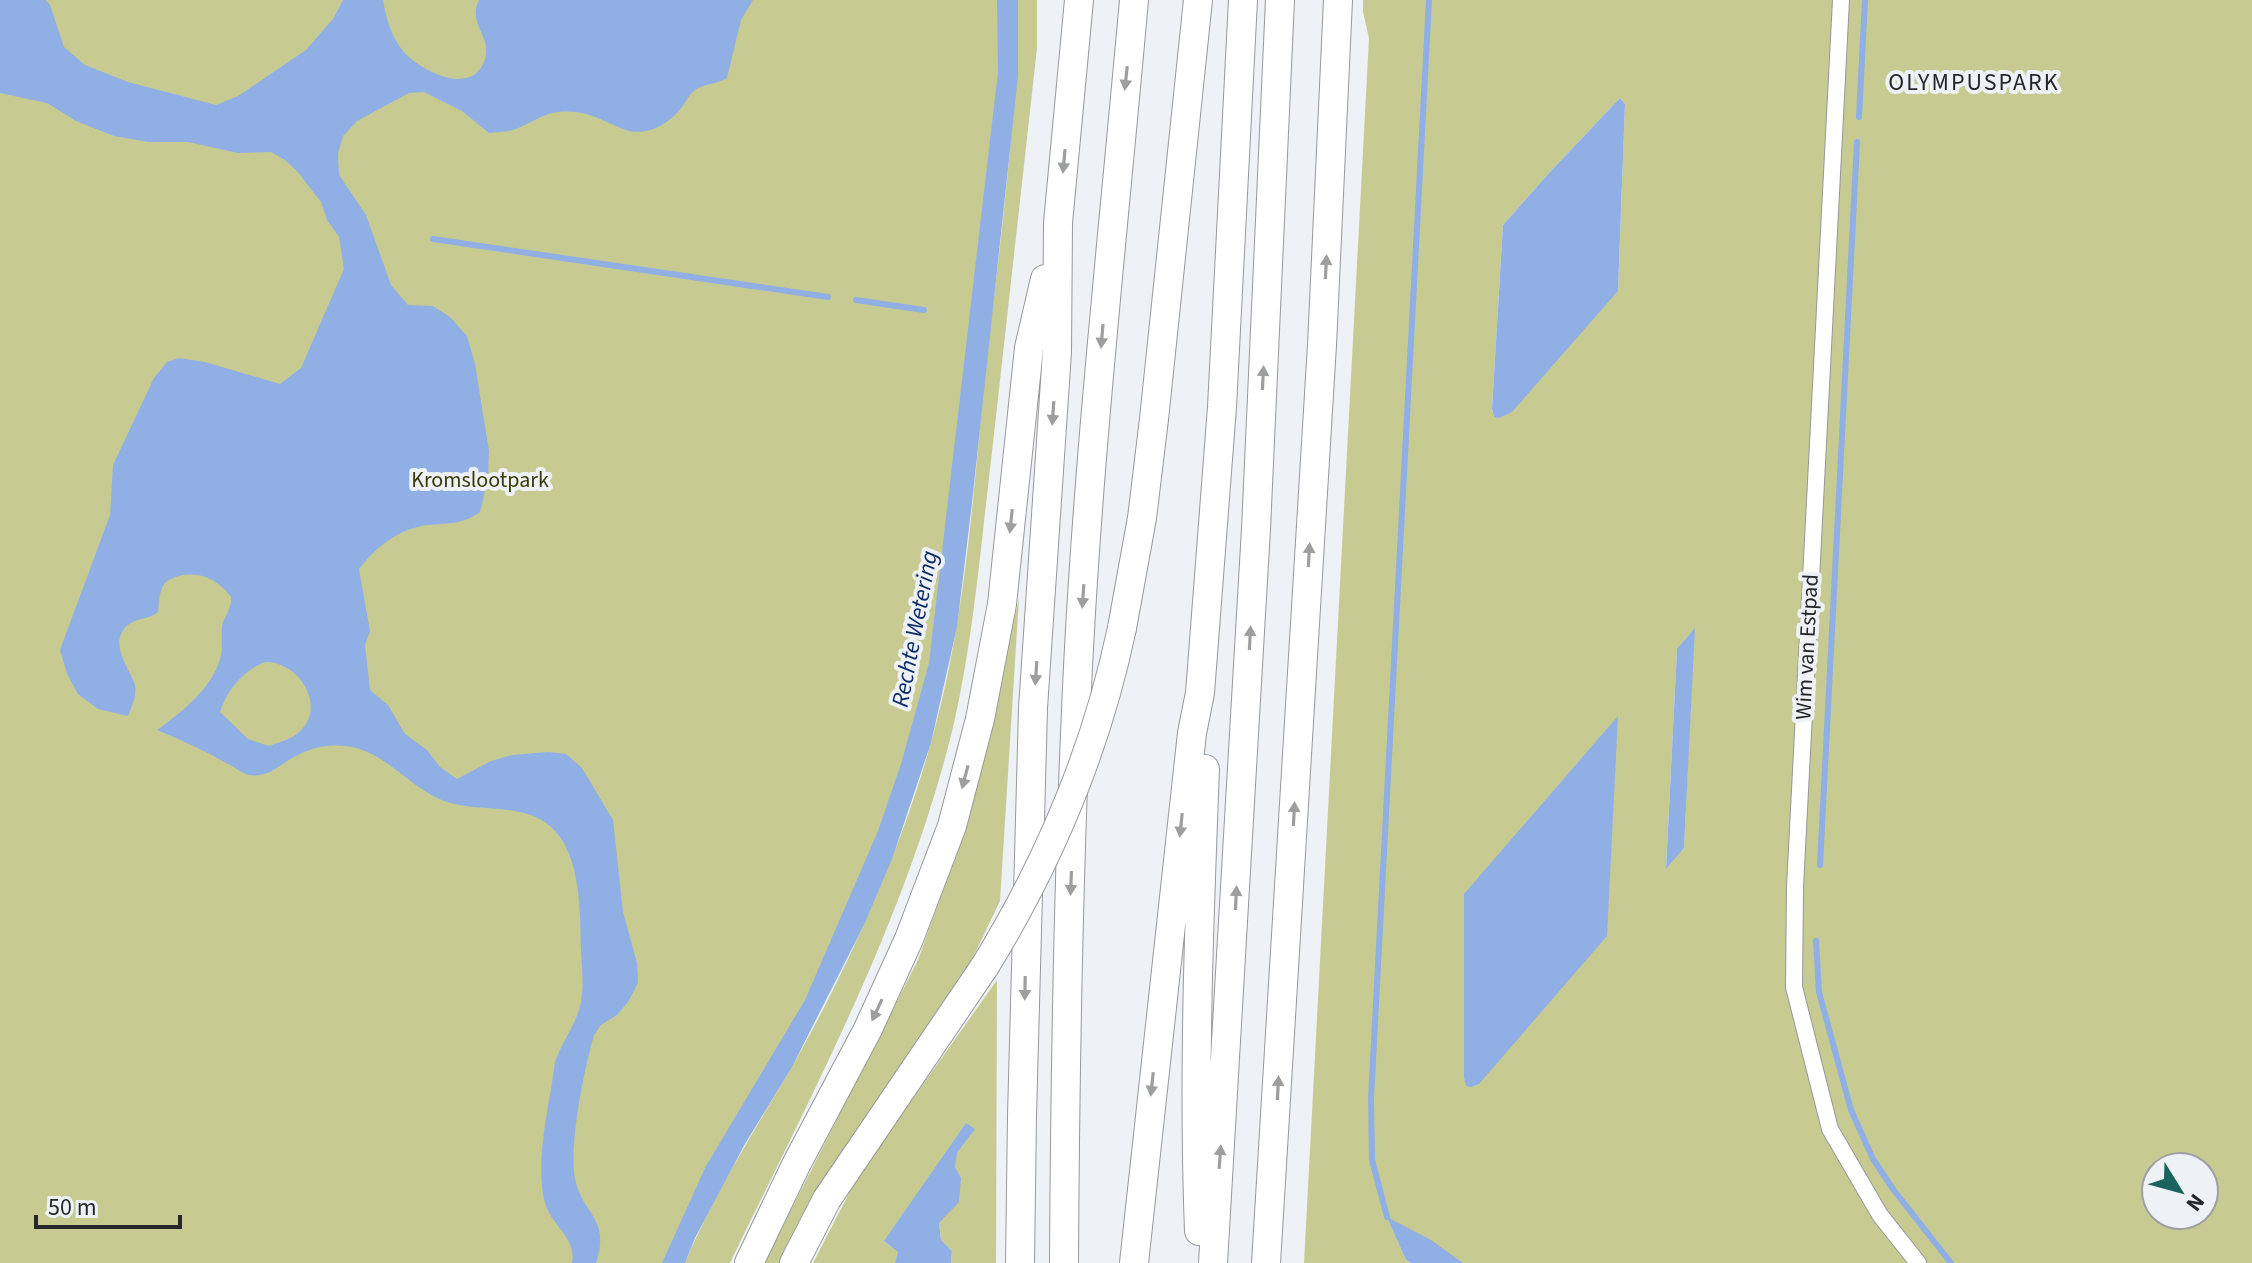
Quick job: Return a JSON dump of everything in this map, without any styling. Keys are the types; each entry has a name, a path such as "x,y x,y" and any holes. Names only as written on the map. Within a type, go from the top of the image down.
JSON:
{"highway":[{"path":"1020,1263 1032,739 1057,352 1058,223 1079,0"},
{"path":"1064,1263 1065,1101 1076,708 1110,235 1134,0"},
{"path":"794,1263 827,1199 985,966 1018,910 1063,814 1104,702 1140,533 1198,0"},
{"path":"1134,1263 1192,733 1200,693 1222,407 1243,0"},
{"path":"1213,1263 1254,576 1280,0"},
{"path":"1268,1259 1322,345 1338,0"},
{"path":"749,1263 904,952 952,826 980,719 1002,604 1029,348 1058,223"},
{"path":"1200,693 1206,733 1197,1036 1196,1144 1200,1263"}],"street":[{"name":"Wim van Estpad","path":"1841,0 1795,887 1794,987 1830,1129 1880,1215 1918,1263"}],"green space":[{"name":"Kromslootpark","path":"0,0 1006,0 934,703 873,884 673,1263 0,1263"},
{"path":"1018,0 1037,0 1037,48 976,588 954,723 912,863 857,999 730,1263 685,1263 721,1189 804,1045 857,940 902,832 938,718 956,630 970,531 1011,137"},
{"path":"1363,0 2252,0 2252,1263 1463,1263 1388,1218 1406,1260 1411,1263 1304,1263 1369,38","holes":["1620,98 1625,104 1618,291 1494,417 1492,408 1503,225","1694,630 1684,848 1666,868 1677,650"]},
{"path":"1019,598 1000,901 965,974 785,1263 764,1263 918,960 970,814"},
{"path":"997,980 996,1263 951,1263 952,1251 941,1240 939,1223 957,1153 975,1129 885,1242 899,1252 895,1263 813,1263 858,1176"}],"water":[{"path":"0,0 46,0 64,47 85,65 128,82 216,105 238,96 306,50 333,19 343,0 383,0 390,27 403,51 433,73 458,79 470,77 479,71 485,59 485,43 476,16 479,0 753,0 741,20 727,78 697,89 677,113 656,128 632,131 577,112 559,112 513,130 489,133 462,111 424,92 409,93 357,121 343,136 338,154 339,175 366,215 391,285 408,305 433,306 450,317 467,336 475,364 489,451 488,478 480,512 461,521 407,530 380,546 359,569 370,631 365,645 370,690 388,705 405,734 457,779 491,761 512,755 566,754 582,768 613,820 623,912 637,963 638,983 617,1015 601,1025 594,1035 579,1103 574,1171 581,1197 600,1234 596,1263 572,1263 571,1246 548,1211 542,1187 542,1151 555,1062 577,1016 582,989 580,920 574,868 560,838 550,826 526,814 444,801 372,754 359,749 339,745 315,748 269,772 249,775 157,730 203,690 220,659 222,627 231,597 208,578 187,575 168,581 161,592 158,612 132,622 122,632 120,647 135,685 134,701 128,716 98,709 78,694 67,674 60,650 110,515 113,465 154,378 167,362 179,358 205,362 280,384 301,368 344,269 339,237 327,220 321,202 297,171 271,152 238,153 188,142 149,142 114,136 76,121 47,103 0,93","holes":["266,662 290,670 306,688 310,711 307,723 298,733 269,746 248,739 220,712 232,688 244,675"]},
{"path":"997,0 1018,0 1018,76 957,627 931,743 892,859 865,923 792,1067 745,1144 685,1263 662,1263 706,1166 805,1000 878,831 901,764 929,663 998,72"},
{"path":"1620,98 1625,104 1618,291 1512,412 1494,417 1492,408 1503,225"},
{"path":"1695,628 1684,848 1666,869 1677,649"},
{"path":"1618,716 1607,936 1479,1084 1466,1086 1464,894"},
{"path":"966,1123 975,1129 957,1153 955,1167 961,1178 959,1202 939,1223 941,1240 952,1251 951,1263 895,1263 898,1252 884,1241"},
{"path":"1387,1217 1431,1240 1463,1263 1411,1263 1406,1260"}],"waterway":[{"path":"1387,1217 1372,1160 1371,1098 1429,0"},
{"path":"1859,117 1865,0"},
{"path":"1820,865 1857,142"},
{"path":"433,239 828,297"},
{"path":"856,300 924,310"},
{"path":"1816,941 1819,992 1851,1110 1873,1159 1951,1263"}],"district":[{"name":"OLYMPUSPARK","path":"1974,82"}],"water label":[{"name":"Rechte Wetering","path":"915,629"}]}
